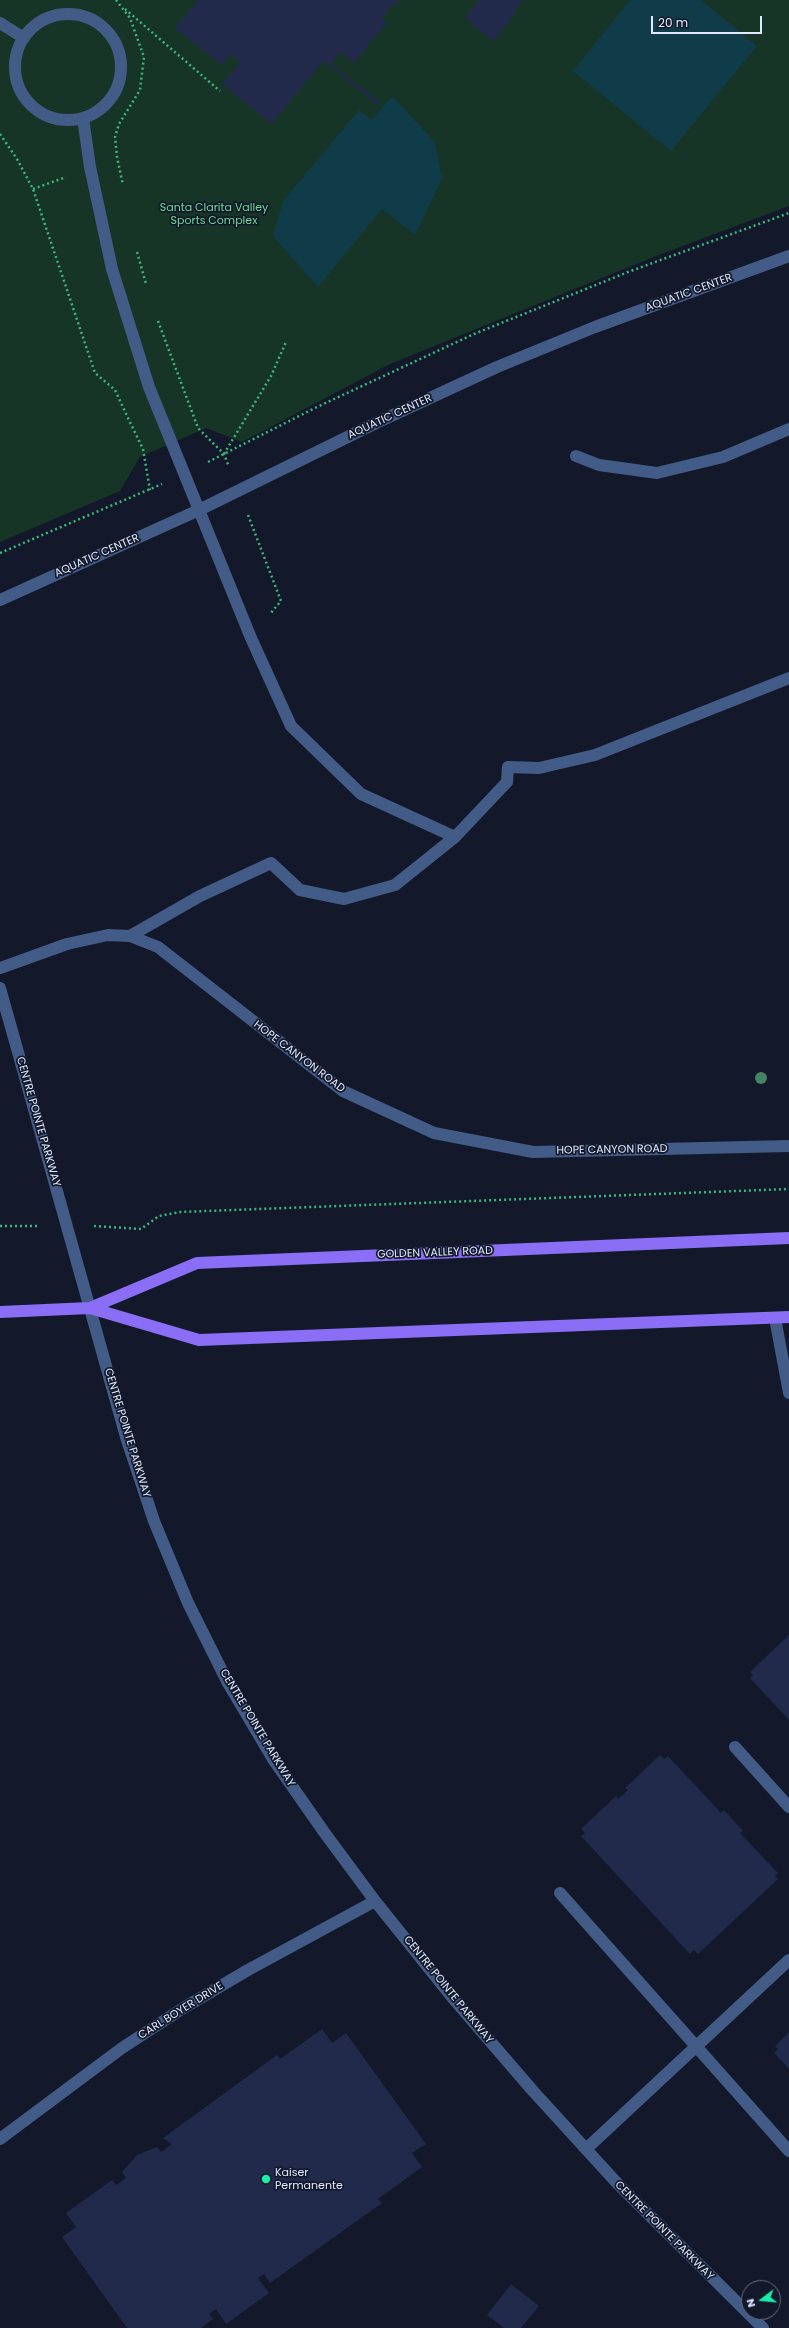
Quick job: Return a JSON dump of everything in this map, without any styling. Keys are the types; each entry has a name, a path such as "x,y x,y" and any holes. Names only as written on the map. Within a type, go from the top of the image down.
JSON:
{"main road":[{"name":"GOLDEN VALLEY ROAD","path":"90,1308 197,1263 789,1238"},
{"name":"GOLDEN VALLEY ROAD","path":"0,1312 90,1308 199,1340 789,1317"}],"street":[{"path":"67,14 83,16 99,24 111,35 119,51 121,68 118,85 110,100 98,111 83,118 67,120 51,117 37,110 25,99 18,84 15,68 17,52 24,38 35,26 50,17 67,14"},
{"path":"0,23 24,38"},
{"path":"83,118 90,167 112,269 150,387 251,638 291,726 361,794 455,837"},
{"name":"AQUATIC CENTER","path":"0,600 199,510 497,367 595,327 789,256"},
{"path":"576,456 599,465 657,473 723,457 789,429"},
{"path":"130,936 200,896 271,863 300,890 344,899 395,885 455,837 507,782 508,767 539,768 596,755 789,678"},
{"name":"HOPE CANYON ROAD","path":"0,968 67,944 108,934 130,936 158,947 342,1091 434,1133 533,1152 789,1146"},
{"name":"CENTRE POINTE PARKWAY","path":"0,988 131,1451 154,1521 188,1603 228,1683 273,1759 376,1901 452,1997 586,2149 702,2270 763,2328"},
{"path":"775,1318 789,1393"},
{"path":"736,1747 789,1807"},
{"path":"560,1893 789,2151"},
{"name":"CARL BOYER DRIVE","path":"0,2139 122,2048 185,2007 248,1970 376,1901"},
{"path":"586,2149 789,1960"}],"path":[{"path":"116,0 220,91"},
{"path":"120,4 124,0"},
{"path":"120,4 130,18 138,36 144,57 140,90 120,124 116,137 117,157 123,188"},
{"path":"0,134 17,159 33,189 95,373 115,390 143,449 150,490"},
{"path":"0,553 185,474 317,407 480,331 628,272 789,213"},
{"path":"136,250 148,291"},
{"path":"157,318 198,428 224,454 281,601 251,638"},
{"path":"224,454 272,376 286,342"},
{"path":"0,1226 68,1225 141,1228 159,1216 180,1212 789,1189"}],"green space":[{"name":"Santa Clarita Valley Sports Complex","path":"0,0 789,0 789,206 656,256 390,364 242,442 206,428 140,457 120,491 0,542"}],"water":[{"path":"630,0 701,0 757,46 671,151 573,71"},
{"path":"392,96 435,142 442,179 415,235 382,209 318,287 273,236 283,201 359,110 372,120"}],"building":[{"path":"198,0 399,0 395,5 393,4 382,18 387,22 354,63 341,52 331,64 380,102 378,105 323,61 272,124 222,84 240,62 230,54 222,65 175,28"},
{"path":"479,0 523,0 513,12 515,14 493,41 465,18"},
{"path":"789,1635 789,1720 750,1678 753,1675 750,1672"},
{"path":"660,1755 664,1759 668,1756 721,1813 724,1810 743,1831 740,1833 778,1873 775,1876 778,1879 698,1954 694,1950 690,1954 581,1836 585,1833 581,1829 616,1796 618,1799 628,1790 625,1788"},
{"name":"Kaiser Permanente","path":"322,2029 332,2043 346,2033 426,2144 412,2153 422,2167 378,2199 382,2203 270,2283 264,2274 258,2278 269,2293 226,2324 216,2309 209,2314 213,2319 201,2328 127,2328 62,2237 76,2227 66,2213 112,2180 116,2185 126,2178 122,2172 137,2155 157,2147 161,2152 172,2144 163,2138 277,2055 280,2059"},
{"path":"789,2032 789,2069 774,2053 778,2049 775,2046"},
{"path":"511,2284 539,2306 521,2328 504,2328 487,2315"}],"place":[{"name":"Kaiser Permanente","path":"266,2179"}]}
